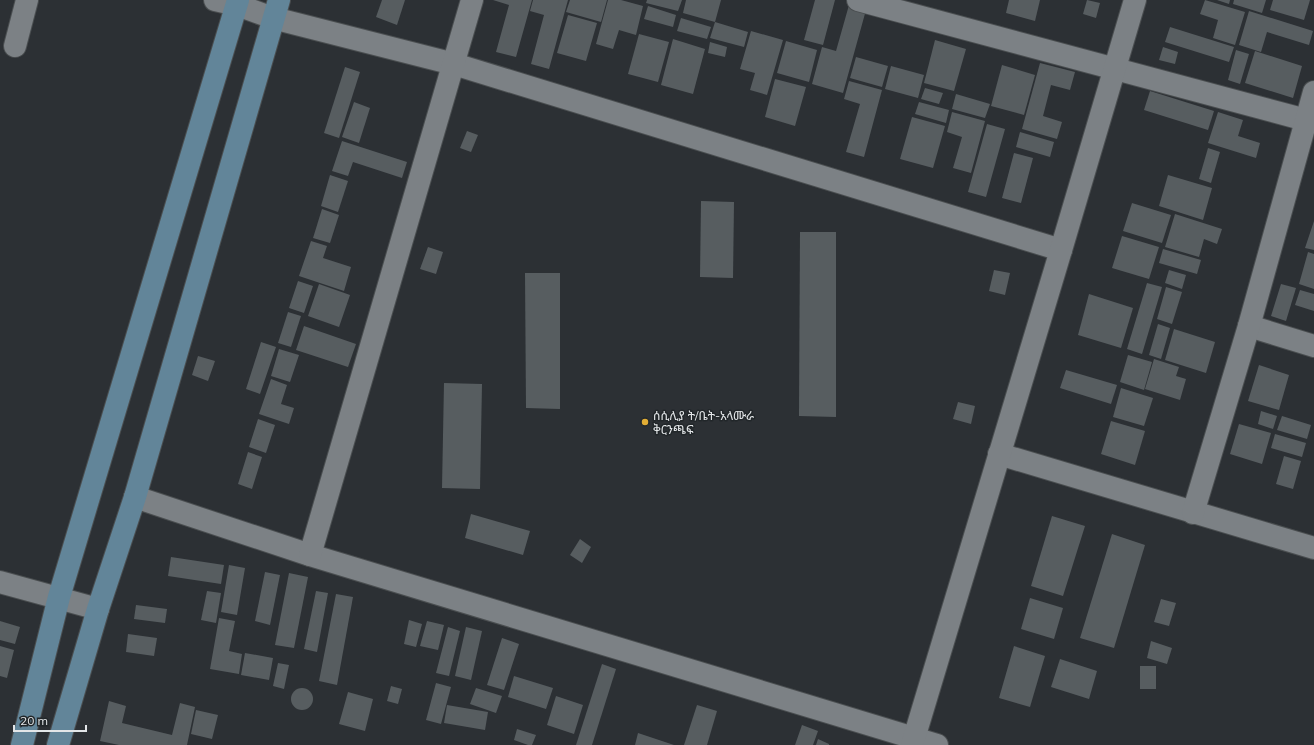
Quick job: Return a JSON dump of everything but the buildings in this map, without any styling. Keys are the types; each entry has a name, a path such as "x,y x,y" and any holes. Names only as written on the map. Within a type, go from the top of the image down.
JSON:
{"main road":[{"path":"22,745 59,598 237,3"},
{"path":"58,745 98,609 135,497 276,9"}],"street":[{"path":"15,46 27,0"},
{"path":"215,0 276,9 1061,250"},
{"path":"310,555 472,0"},
{"path":"858,0 922,8 1114,69 1306,120"},
{"path":"913,742 1135,0"},
{"path":"1193,513 1248,326 1314,92"},
{"path":"1248,326 1314,346"},
{"path":"999,454 1314,548"},
{"path":"135,497 310,555 913,742 937,745"},
{"path":"0,582 98,609"}],"place":[{"name":"ሰሲሊያ ት/ቤት-አላሙራ ቅርንጫፍ","path":"645,422"}]}
